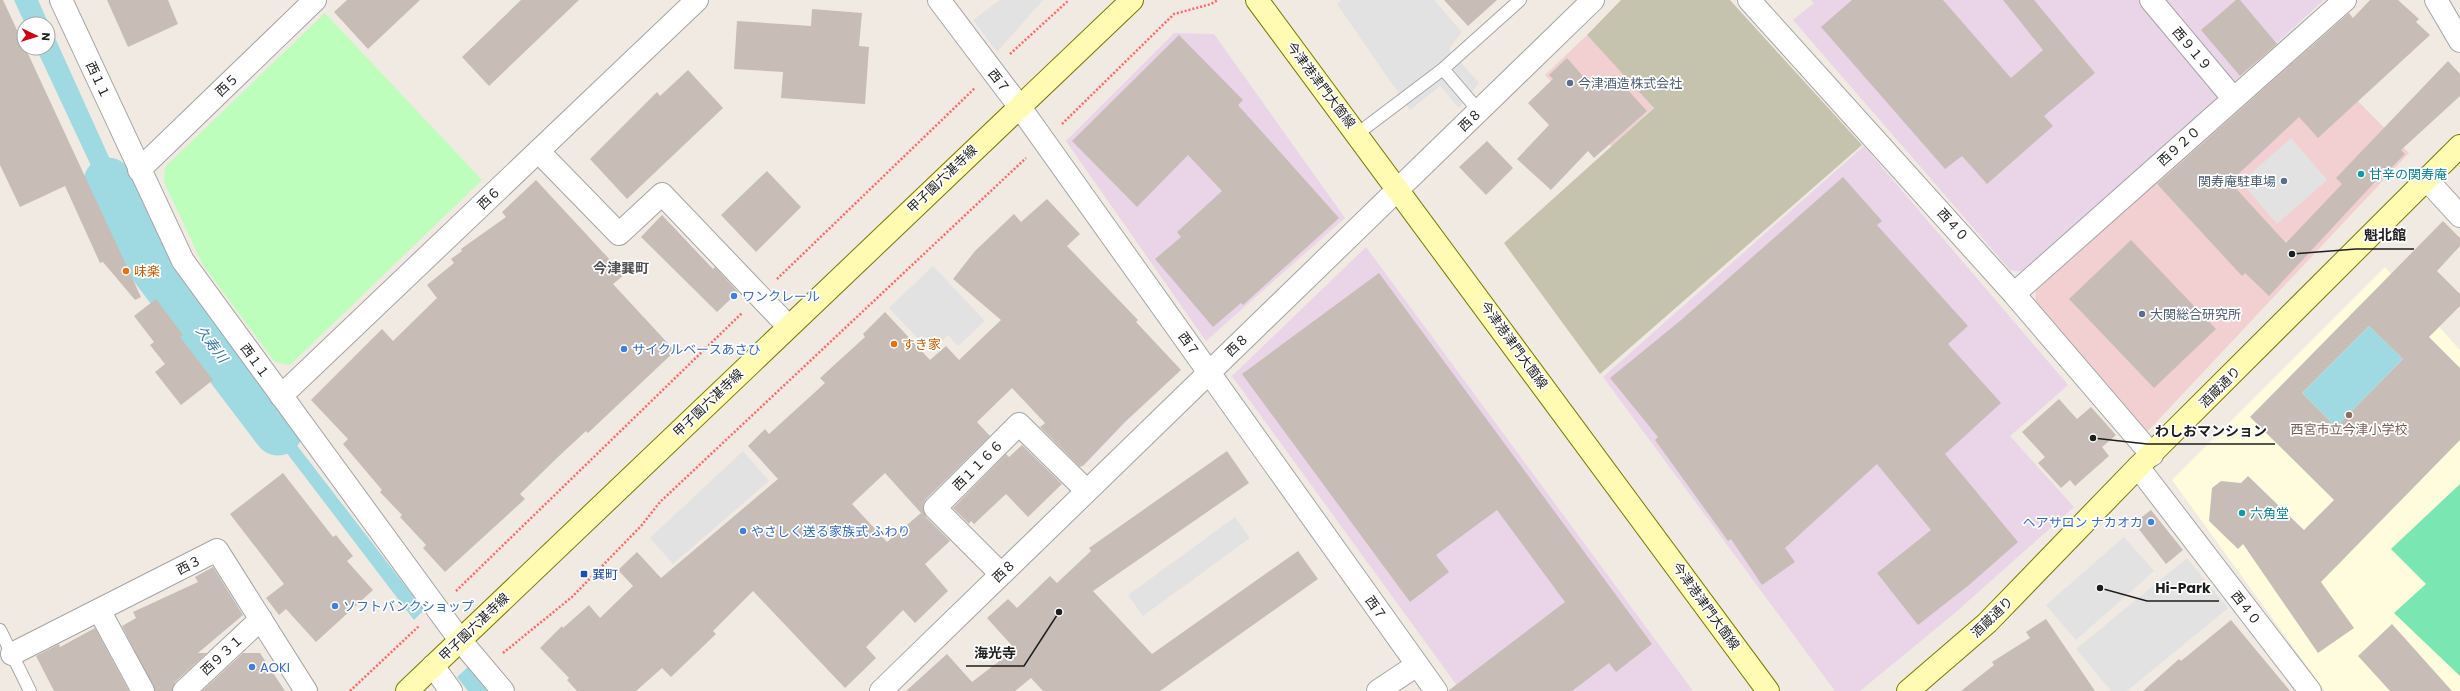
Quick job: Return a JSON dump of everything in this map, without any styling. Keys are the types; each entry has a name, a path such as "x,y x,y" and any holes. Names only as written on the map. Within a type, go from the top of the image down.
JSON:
{"main road":[{"name":"甲子園六湛寺線","path":"407,691 788,326 1132,0"},
{"name":"今津港津門大箇線","path":"1257,0 1399,189 1768,691"},
{"name":"酒蔵通り","path":"1908,691 1987,623 2145,461 2460,146"}],"street":[{"name":"西１１","path":"61,0 139,170 183,261 460,640 503,691"},
{"name":"西５","path":"139,170 315,0"},
{"name":"西６","path":"281,396 697,0"},
{"name":"西７","path":"939,0 1019,106 1436,691"},
{"name":"西８","path":"881,691 1593,0"},
{"name":"西４０","path":"1748,0 2014,294 2145,461 2308,690"},
{"name":"西９１９","path":"2151,0 2233,98"},
{"name":"西９２０","path":"2014,294 2345,0"},
{"path":"2436,0 2460,41"},
{"path":"538,151 619,234 662,194 788,326"},
{"path":"2426,180 2460,216"},
{"name":"西１１６６","path":"1001,574 935,508 1019,424 1087,491"},
{"name":"西３","path":"12,654 218,550 306,691"},
{"path":"99,610 143,691"},
{"name":"西９３１","path":"184,691 261,619"},
{"path":"433,666 451,691"},
{"path":"1378,691 1417,666"}],"lane":[{"path":"1357,134 1443,69 1520,0"},
{"path":"1443,69 1479,111"},
{"path":"0,630 30,691"}],"path":[{"path":"350,691 438,609 992,72 1069,0"},
{"path":"484,668 572,597 642,526 660,502 1044,142 1174,14 1211,4 1218,0"}],"shaded area":[{"path":"1000,0 1043,0 997,52 973,20"},
{"path":"1341,0 1434,0 1462,32 1449,49 1479,83 1459,108 1440,86 1410,110 1337,4"},
{"path":"1621,0 1730,0 1862,145 1600,374 1504,243 1654,108 1587,35"},
{"path":"1811,0 2324,0 2025,272 2010,270 1793,20 1814,3"},
{"path":"1174,33 1214,34 1345,218 1206,341 1066,141"},
{"name":"今津酒造株式会社","path":"1587,35 1654,107 1612,147 1545,75"},
{"path":"2304,46 2409,153 2147,432 2035,308 2036,286"},
{"name":"関寿庵駐車場","path":"2291,138 2327,180 2277,224 2241,182"},
{"path":"1864,146 2068,385 2010,436 2074,507 1956,612 1860,691 1835,691 1603,377"},
{"path":"1366,247 1693,691 1461,691 1232,376"},
{"path":"933,266 985,321 958,346 948,335 931,352 889,308"},
{"name":"西宮市立今津小学校","path":"2385,267 2460,350 2460,691 2325,691 2172,480"},
{"path":"743,451 769,481 673,564 650,538"},
{"path":"1235,517 1250,538 1143,616 1128,595"},
{"path":"2124,537 2154,571 2076,640 2046,605"},
{"path":"2187,558 2228,608 2127,691 2111,691 2076,649"}],"green space":[{"path":"325,13 482,180 290,365 275,362 203,265 164,182 165,167"},
{"path":"2460,484 2460,676 2394,613 2426,584 2391,549"}],"water":[{"path":"14,0 38,0 45,16 21,16"},
{"path":"56,40 145,237 129,247 40,56 56,56"},
{"path":"2369,326 2403,359 2336,427 2302,393"},
{"path":"241,373 424,610 414,620 232,381"},
{"path":"468,667 487,691 468,691 457,677"}],"building":[{"path":"0,0 3,0 16,28 16,56 29,56 141,297 135,300 103,262 100,263 65,186 20,207 0,165"},
{"path":"107,0 168,0 178,24 128,47"},
{"path":"347,0 420,0 368,49 334,12"},
{"path":"521,0 579,0 489,86 462,57"},
{"path":"1444,0 1497,0 1468,26"},
{"path":"1852,0 1943,0 2011,78 2043,50 2003,0 2034,0 2095,73 2044,116 2053,126 1987,184 1962,156 1945,169 1821,27"},
{"path":"2236,0 2240,0 2277,44 2240,76 2201,30"},
{"path":"2370,0 2398,0 2419,19 2416,22 2430,35 2318,138 2299,117 2230,182 2286,243 2342,184 2336,178 2448,61 2460,74 2460,96 2401,150 2405,154 2389,170 2387,169 2269,296 2245,273 2242,276 2157,184 2349,13 2353,18"},
{"path":"812,9 862,13 859,46 869,47 865,104 781,98 783,72 734,69 737,21 811,26"},
{"path":"1179,35 1243,100 1238,105 1339,218 1243,305 1241,303 1213,327 1155,259 1181,237 1177,232 1222,191 1188,155 1137,207 1072,141"},
{"path":"1567,58 1596,91 1614,75 1647,111 1594,158 1588,151 1551,190 1517,159 1549,125 1528,103 1553,79 1549,75"},
{"path":"688,70 723,108 627,199 590,159 657,92 660,96"},
{"path":"1487,141 1513,168 1486,195 1459,167"},
{"path":"767,171 801,207 756,252 721,215"},
{"path":"1843,177 1882,221 1877,225 1968,326 1948,344 2001,403 1945,454 2018,542 1969,585 1918,625 1877,573 1931,530 1877,464 1785,548 1795,562 1762,585 1731,539 1728,541 1655,440 1658,437 1610,378 1680,321"},
{"path":"536,180 624,275 613,284 675,351 588,433 586,431 558,457 520,494 525,499 445,572 423,548 426,545 400,517 402,515 380,492 382,490 343,444 348,439 311,400 382,329 393,341 437,298 427,285 454,263 451,259 462,251 461,249 506,217 502,212"},
{"path":"1047,199 1080,234 1067,246 1138,320 1136,322 1181,370 1125,422 1083,466 1080,467 1040,427 1045,423 1012,388 977,422 990,436 926,499 923,505 926,517 950,541 925,564 948,591 915,623 903,610 866,647 876,658 845,688 753,591 713,631 716,634 671,677 662,668 636,691 577,691 567,680 569,678 540,648 562,626 563,628 589,605 600,618 633,586 618,570 637,552 661,578 778,479 748,446 765,429 769,434 825,383 820,378 865,337 863,334 885,312 930,360 946,346 959,360 1001,320 953,279 975,251 1014,214 1021,222","holes":["885,473 921,513 887,542 852,504"]},
{"path":"662,215 713,269 715,267 738,292 717,312 641,237"},
{"path":"2443,221 2460,238 2460,246 2437,271 2460,294 2460,306 2429,337 2460,368 2460,440 2321,582 2354,628 2318,653 2243,544 2238,549 2209,521 2212,488 2221,481 2241,483 2248,476 2304,530 2334,500 2250,417","holes":["2369,326 2403,359 2336,427 2302,393"]},
{"name":"大関総合研究所","path":"2131,240 2216,329 2154,388 2069,299"},
{"path":"1379,273 1652,644 1616,672 1609,663 1572,691 1448,691 1565,602 1497,510 1436,555 1449,572 1410,602 1242,374"},
{"path":"156,299 183,335 180,337 213,380 181,405 155,372 165,364 150,345 154,342 134,316"},
{"path":"2059,399 2077,419 2091,407 2116,435 2102,447 2109,456 2075,486 2070,480 2061,488 2038,463 2045,457 2022,432"},
{"path":"1022,445 1062,484 1028,517 1006,494 974,524 971,521 969,524 953,508 1006,454 1009,457"},
{"path":"1227,451 1249,483 1093,591 1152,654 1298,551 1318,579 1160,691 1043,691 1031,678 1015,691 906,691 947,654 972,682 1015,649 987,618 1008,599 1017,608 1050,576 1057,583 1091,551 1089,548"},
{"path":"283,473 333,537 336,535 353,556 347,561 373,590 316,642 286,609 279,615 266,598 284,584 230,514"},
{"path":"2151,510 2183,550 2166,564 2134,523"},
{"path":"213,567 243,615 198,653 207,653 175,682 172,691 155,691 122,626 136,618 133,612 198,582 195,577"},
{"path":"2046,619 2095,691 1961,691 1994,665 1992,662 2030,638 2026,632"},
{"path":"2231,620 2290,691 2143,691 2179,659 2181,661"},
{"path":"2392,624 2452,691 2390,691 2358,656"},
{"path":"95,628 129,691 54,691 36,656 59,644 60,647"},
{"name":"AOKI","path":"243,653 260,653 285,691 202,691"}],"waterway":[{"name":"久寿川","path":"108,182 137,245 278,431"}],"place":[{"name":"今津酒造株式会社","path":"1570,83"},
{"name":"甘辛の関寿庵","path":"2361,174"},
{"name":"関寿庵駐車場","path":"2284,181"},
{"name":"魁北館","path":"2292,254"},
{"name":"味楽","path":"126,271"},
{"name":"ワンクレール","path":"734,296"},
{"name":"大関総合研究所","path":"2142,314"},
{"name":"すき家","path":"894,344"},
{"name":"サイクルベースあさひ","path":"624,349"},
{"name":"西宮市立今津小学校","path":"2349,415"},
{"name":"わしおマンション","path":"2093,438"},
{"name":"六角堂","path":"2242,513"},
{"name":"ヘアサロン ナカオカ","path":"2151,522"},
{"name":"やさしく送る家族式 ふわり","path":"743,531"},
{"name":"巽町","path":"584,574"},
{"name":"Hi-Park","path":"2100,588"},
{"name":"ソフトバンクショップ","path":"335,606"},
{"name":"海光寺","path":"1059,612"},
{"name":"AOKI","path":"252,667"}],"district":[{"name":"今津巽町","path":"621,268"}]}
